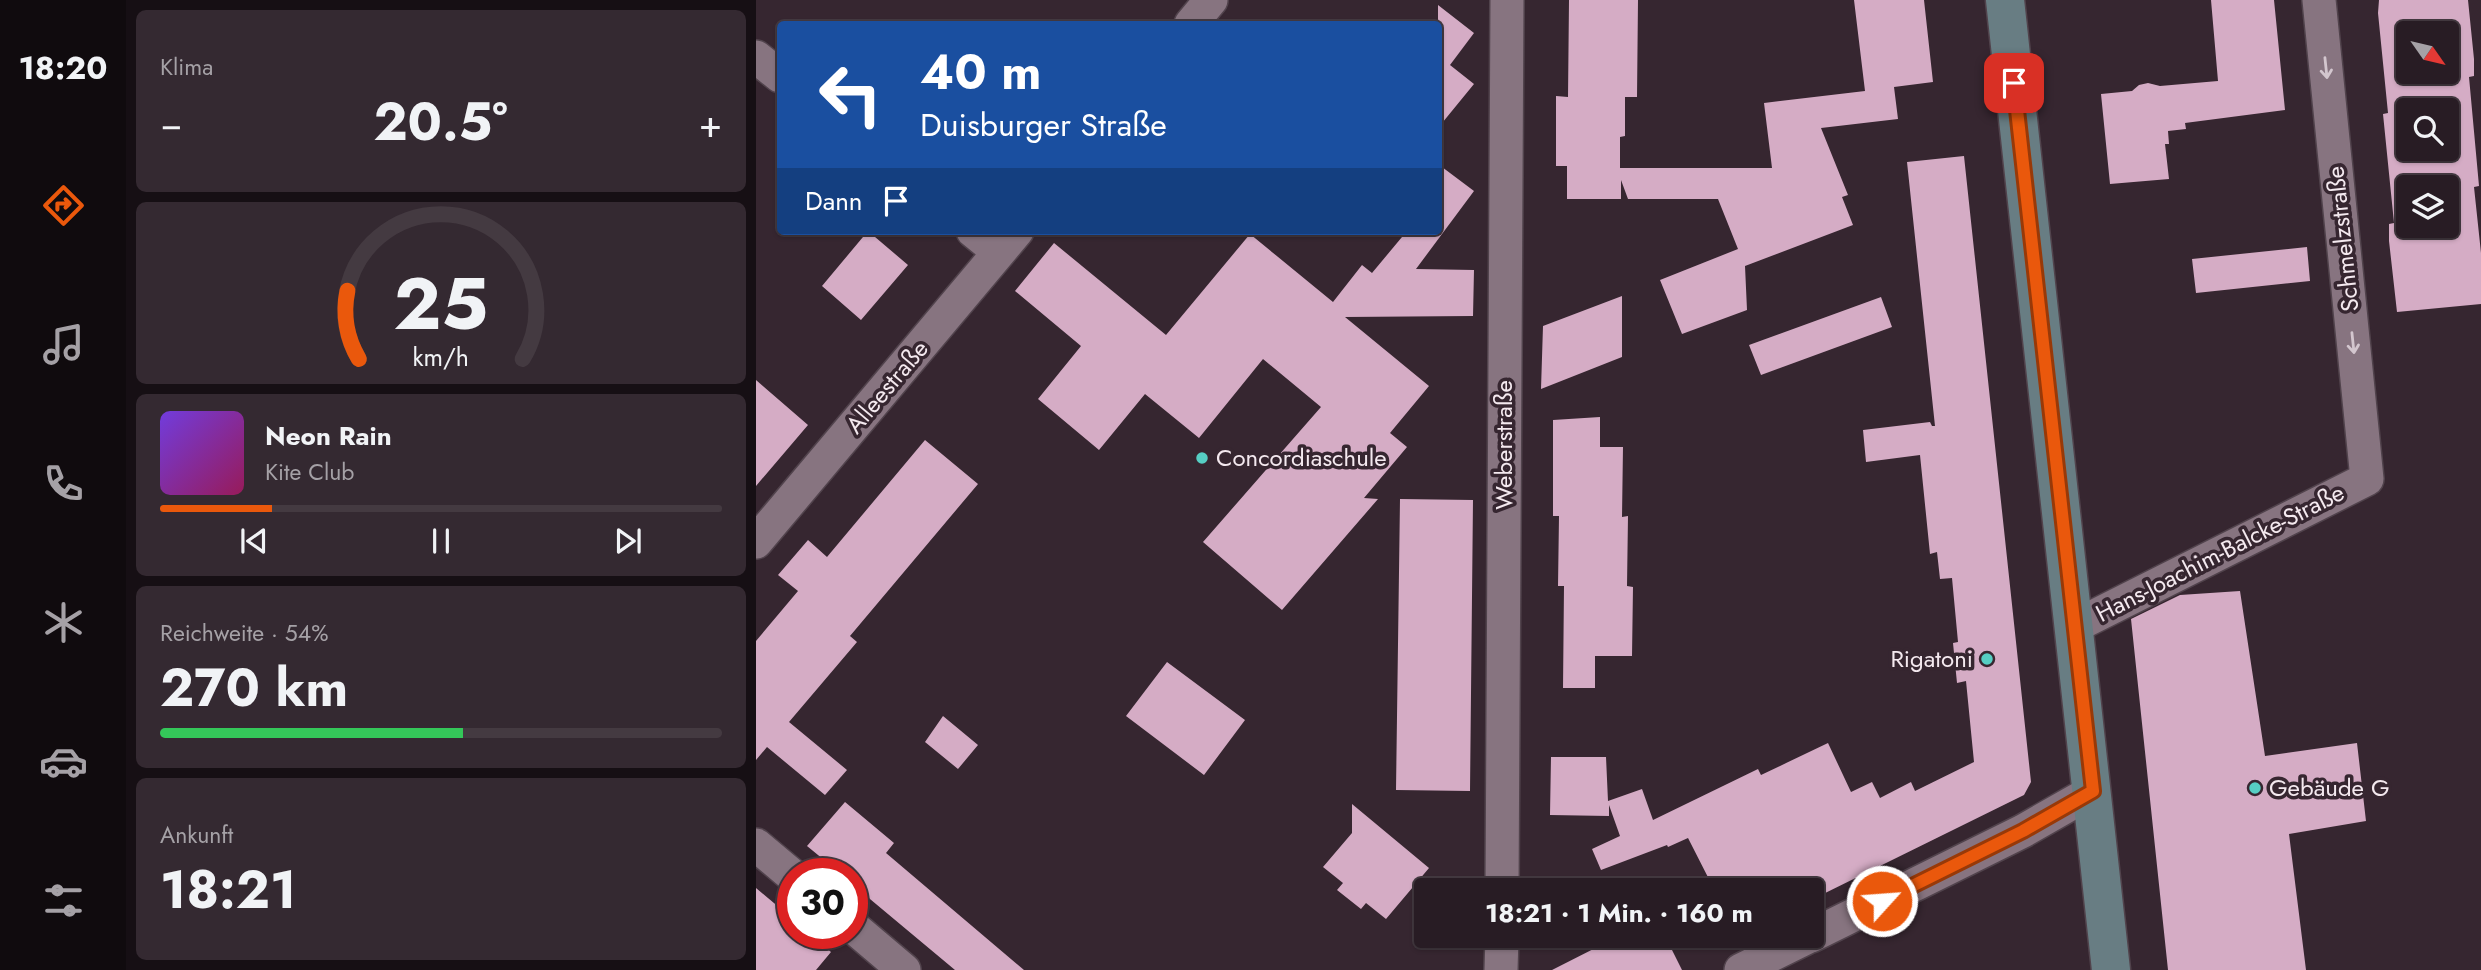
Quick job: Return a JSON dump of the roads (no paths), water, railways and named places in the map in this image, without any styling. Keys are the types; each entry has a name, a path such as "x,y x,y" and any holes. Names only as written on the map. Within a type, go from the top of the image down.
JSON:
{"main road":[{"path":"2005,0 2111,970"}],"street":[{"path":"1194,21 1211,0"},
{"name":"Weberstraße","path":"1502,878 1507,0"},
{"name":"Schmelzstraße","path":"2319,0 2367,478"},
{"path":"756,57 777,74"},
{"path":"986,235 1008,242"},
{"name":"Alleestraße","path":"756,542 1008,242"},
{"name":"Hans-Joachim-Balcke-Straße","path":"2073,626 2367,478"},
{"path":"1824,929 2023,831 2093,791"},
{"path":"756,845 777,863"},
{"path":"868,940 904,970"},
{"path":"1501,970 1502,948"},
{"path":"1741,970 1786,948"}],"place":[{"name":"Concordiaschule","path":"1202,458"},
{"name":"Rigatoni","path":"1987,659"},
{"name":"Gebäude G","path":"2255,788"}]}
